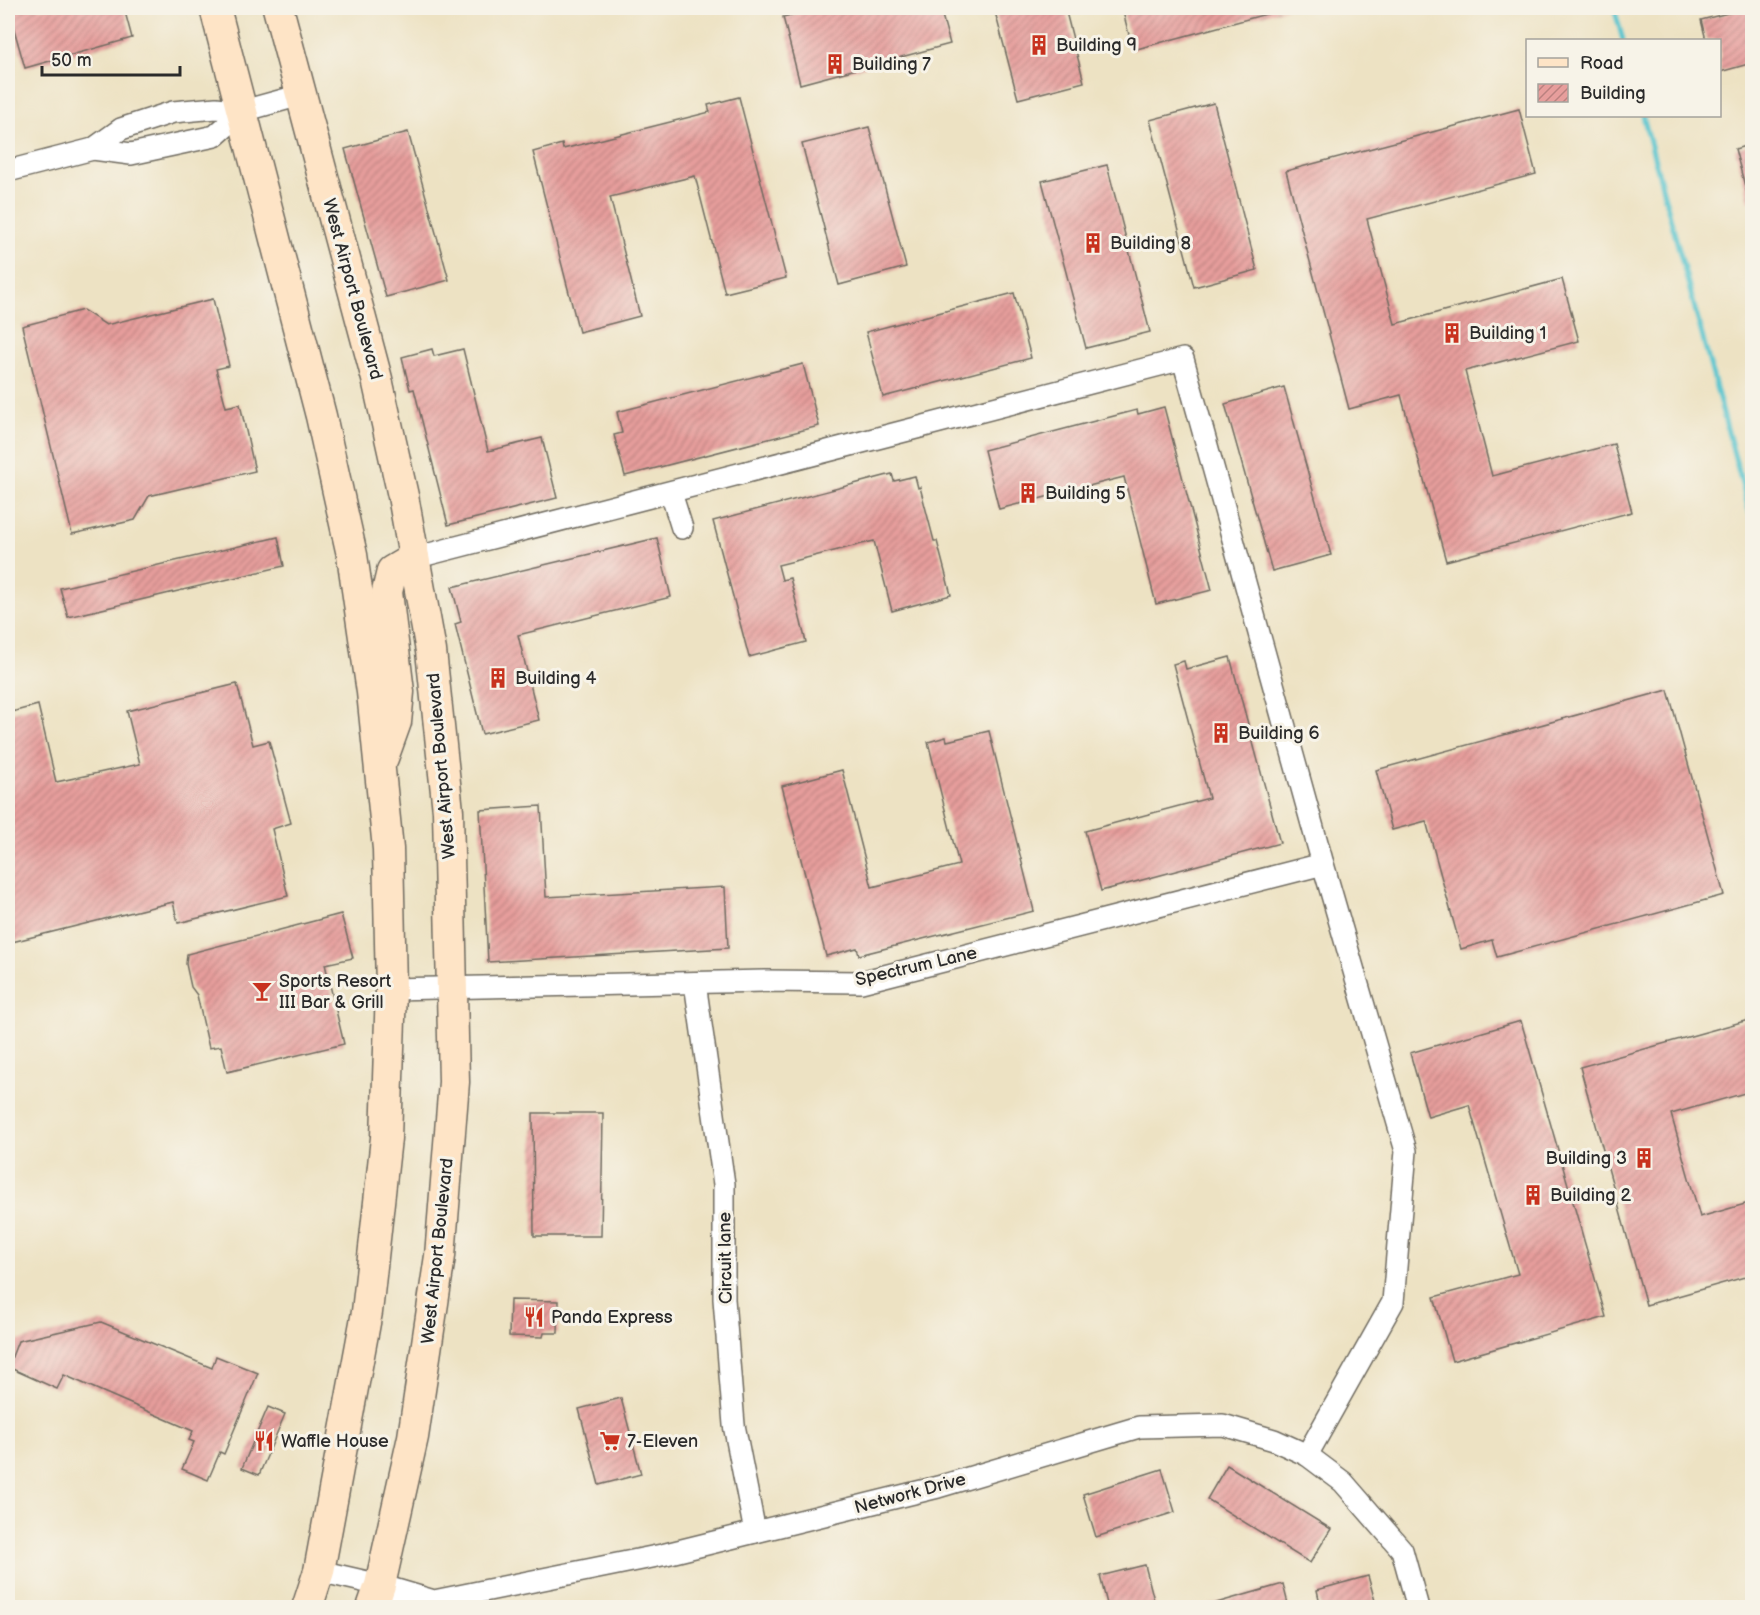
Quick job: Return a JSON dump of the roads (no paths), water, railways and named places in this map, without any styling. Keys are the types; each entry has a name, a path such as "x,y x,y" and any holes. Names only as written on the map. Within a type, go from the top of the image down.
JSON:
{"main road":[{"path":"215,8 321,416 349,544 372,692 388,849 391,989 386,1138 368,1312 319,1571 307,1608"},
{"name":"West Airport Boulevard","path":"278,8 377,379 403,496 430,651 448,811 454,1082 440,1256 414,1437 376,1596"},
{"path":"380,768 396,722 399,692 387,592 392,571 414,558"}],"street":[{"path":"8,171 93,149 121,129 173,112 216,108 243,111 301,95"},
{"path":"93,149 131,154 215,136 243,111"},
{"path":"414,558 1183,359 1323,864 1406,1151 1393,1302 1307,1455"},
{"path":"671,493 682,528"},
{"name":"Spectrum Lane","path":"391,989 765,981 861,982 1323,864"},
{"name":"Circuit lane","path":"695,983 724,1184 724,1299 734,1425 755,1532"},
{"name":"Network Drive","path":"319,1571 376,1596 434,1601 662,1555 938,1487 1139,1427 1223,1425 1274,1440 1307,1455 1343,1482 1402,1550 1418,1608"}],"waterway":[{"path":"1614,8 1623,39"},
{"path":"1643,117 1752,521"}],"place":[{"name":"Building 9","path":"1039,45"},
{"name":"Building 7","path":"835,64"},
{"name":"Building 8","path":"1093,243"},
{"name":"Building 1","path":"1452,333"},
{"name":"Building 5","path":"1028,493"},
{"name":"Building 4","path":"498,678"},
{"name":"Building 6","path":"1221,733"},
{"name":"Sports Resort III Bar & Grill","path":"262,991"},
{"name":"Building 3","path":"1644,1158"},
{"name":"Building 2","path":"1533,1195"},
{"name":"Panda Express","path":"534,1317"},
{"name":"Waffle House","path":"264,1441"},
{"name":"7-Eleven","path":"610,1441"}]}
